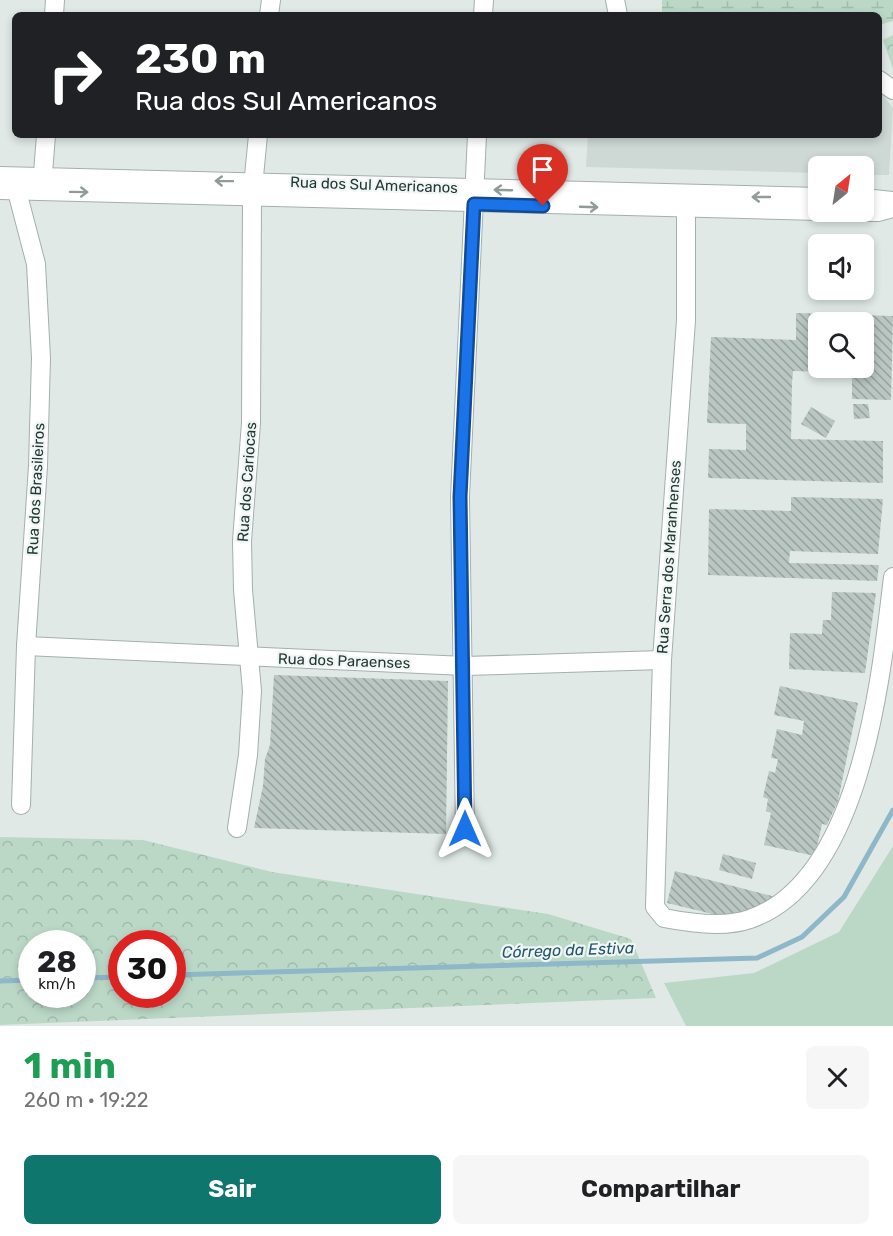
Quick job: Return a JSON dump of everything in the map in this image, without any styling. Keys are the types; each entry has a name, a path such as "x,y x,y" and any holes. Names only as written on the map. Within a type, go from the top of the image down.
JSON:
{"street":[{"path":"42,184 46,138"},
{"name":"Rua dos Cariocas","path":"237,828 248,755 251,658 243,590 242,541 251,423 253,189 258,138"},
{"path":"465,829 465,666 460,497 477,138"},
{"name":"Rua dos Sul Americanos","path":"8,183 474,196 808,197"},
{"name":"Rua dos Brasileiros","path":"8,183 36,264 41,358 39,466 26,646 21,805"},
{"name":"Rua dos Sul Americanos","path":"474,196 686,209 808,211"},
{"path":"874,199 893,201"},
{"path":"874,212 893,208"},
{"name":"Rua Serra dos Maranhenses","path":"686,209 686,320 662,660 655,904 660,915 673,920 722,924 749,920 775,907 803,881 834,837 860,772 881,672 893,577"},
{"name":"Rua dos Paraenses","path":"26,646 465,666 662,660"}],"shaded area":[{"path":"882,94 893,108 889,175 874,175 874,156 808,156 808,173 586,167 588,138 882,138"}],"green space":[{"path":"662,0 893,0 893,21 882,24 882,12 662,12"},
{"path":"893,35 893,69 883,40"},
{"path":"0,837 143,840 272,872 548,914 631,939 656,998 0,1025"},
{"path":"893,846 893,1026 686,1026 664,983 754,973 839,932"}],"building":[{"path":"796,313 808,313 808,372 793,371 791,439 883,441 883,483 708,478 709,449 746,450 746,424 707,423 711,337 796,340"},
{"path":"874,315 893,316 891,400 852,399 852,378 874,378"},
{"path":"853,404 868,404 870,418 854,419"},
{"path":"811,407 835,421 826,438 801,424"},
{"path":"791,497 883,499 878,554 790,551 789,563 879,565 877,581 708,575 709,509 791,511"},
{"path":"832,592 876,593 865,673 789,669 790,633 822,634 823,620 831,620"},
{"path":"274,675 448,681 446,834 254,828 263,786 265,759 270,745"},
{"path":"780,686 858,703 838,801 827,825 822,824 815,856 764,845 771,813 766,811 768,799 763,797 769,771 775,773 778,759 771,758 777,729 802,735 804,721 774,715"},
{"path":"723,854 756,863 752,879 719,870"},
{"path":"675,871 776,897 754,909 725,917 667,903"}],"waterway":[{"name":"Córrego da Estiva","path":"186,975 757,958 802,937 844,897 893,810"},
{"name":"Córrego da Estiva","path":"96,978 108,977"},
{"name":"Córrego da Estiva","path":"0,981 18,980"}],"route":[{"path":"465,829 465,666 460,497 464,368 474,204 543,206"}]}
